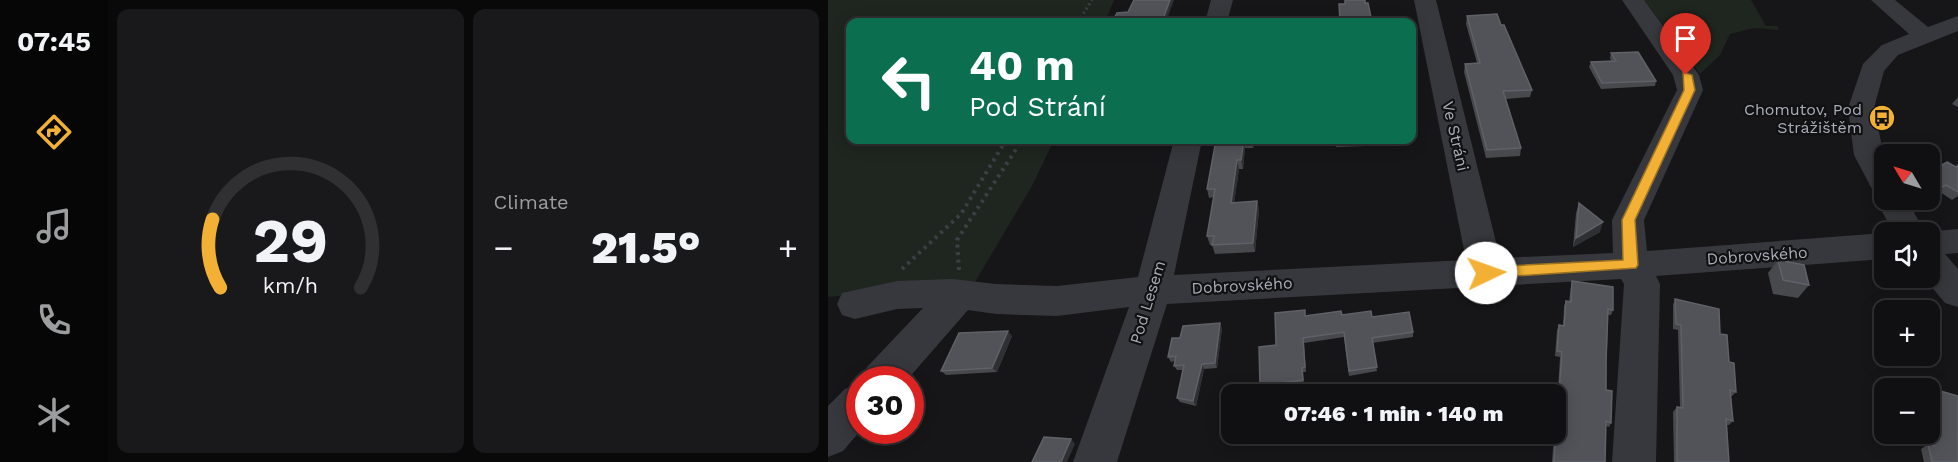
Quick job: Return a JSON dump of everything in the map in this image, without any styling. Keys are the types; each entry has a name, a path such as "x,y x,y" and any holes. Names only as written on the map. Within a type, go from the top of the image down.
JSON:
{"street":[{"path":"1217,18 1222,0"},
{"name":"Ve Stráni","path":"1425,0 1486,273"},
{"path":"1633,0 1686,75 1690,90 1628,220 1631,265 1642,285 1634,462"},
{"path":"1882,0 1924,35"},
{"path":"1874,165 1869,155 1861,108 1872,69 1890,50 1958,23"},
{"name":"Pod Lesem","path":"1095,462 1153,290 1187,144"},
{"path":"1940,242 1958,241"},
{"name":"Dobrovského","path":"855,304 897,295 960,294 996,299 1057,301 1153,290 1631,265 1874,247"},
{"path":"1940,273 1958,293"},
{"path":"893,366 960,294"},
{"path":"828,436 846,417"}],"path":[{"path":"1081,18 1092,0"},
{"path":"898,273 961,214 1004,144"},
{"path":"960,294 957,240 1019,144"}],"shaded area":[{"path":"828,0 1114,0 1107,18 846,18 846,144 1052,144 1032,186 975,282 828,297"},
{"path":"1644,0 1751,0 1766,26 1777,26 1779,30 1754,28 1730,34 1720,55 1700,74"}],"building":[{"path":"1134,0 1170,0 1163,18 1114,18 1117,13 1128,12"},
{"path":"1345,0 1365,0 1365,3 1368,3 1371,18 1340,18 1339,4 1345,4"},
{"path":"1497,14 1532,90 1503,91 1521,148 1487,150 1465,64 1480,63 1467,16"},
{"path":"1638,52 1656,81 1602,83 1591,62 1616,61 1611,53"},
{"path":"1215,144 1243,144 1241,160 1237,160 1231,203 1257,201 1253,243 1212,245 1214,236 1207,236 1215,189 1207,189"},
{"path":"1947,162 1956,167 1958,165 1958,192 1946,185 1940,189 1940,166"},
{"path":"1579,203 1603,222 1576,238"},
{"path":"1778,260 1804,265 1809,285 1783,280"},
{"path":"1572,281 1613,287 1613,310 1608,309 1606,361 1606,390 1612,391 1611,423 1606,421 1605,462 1554,462 1555,444 1566,444 1566,384 1560,384 1562,352 1557,351 1559,325 1564,326 1566,301 1571,302"},
{"path":"1675,299 1719,309 1720,334 1727,335 1729,362 1734,363 1736,392 1730,390 1733,421 1726,419 1729,462 1677,462 1677,407 1683,408 1681,325 1676,324"},
{"path":"1305,310 1305,316 1341,311 1342,315 1371,311 1372,317 1409,312 1413,332 1372,338 1377,367 1349,371 1344,332 1303,338 1305,367 1302,368 1303,380 1260,384 1259,347 1276,345 1275,313"},
{"path":"1220,323 1215,363 1202,364 1193,401 1177,398 1184,365 1174,366 1176,356 1168,357 1172,338 1180,338 1183,326"},
{"path":"1008,331 992,368 941,371 959,333"},
{"path":"1940,391 1958,396 1958,462 1932,462 1928,444 1934,446 1934,444 1940,444"},
{"path":"1044,437 1071,439 1061,462 1032,462"}],"place":[{"name":"Chomutov, Pod Strážištěm","path":"1882,118"}],"route":[{"path":"1486,273 1631,265 1628,220 1690,90 1686,75"}]}
